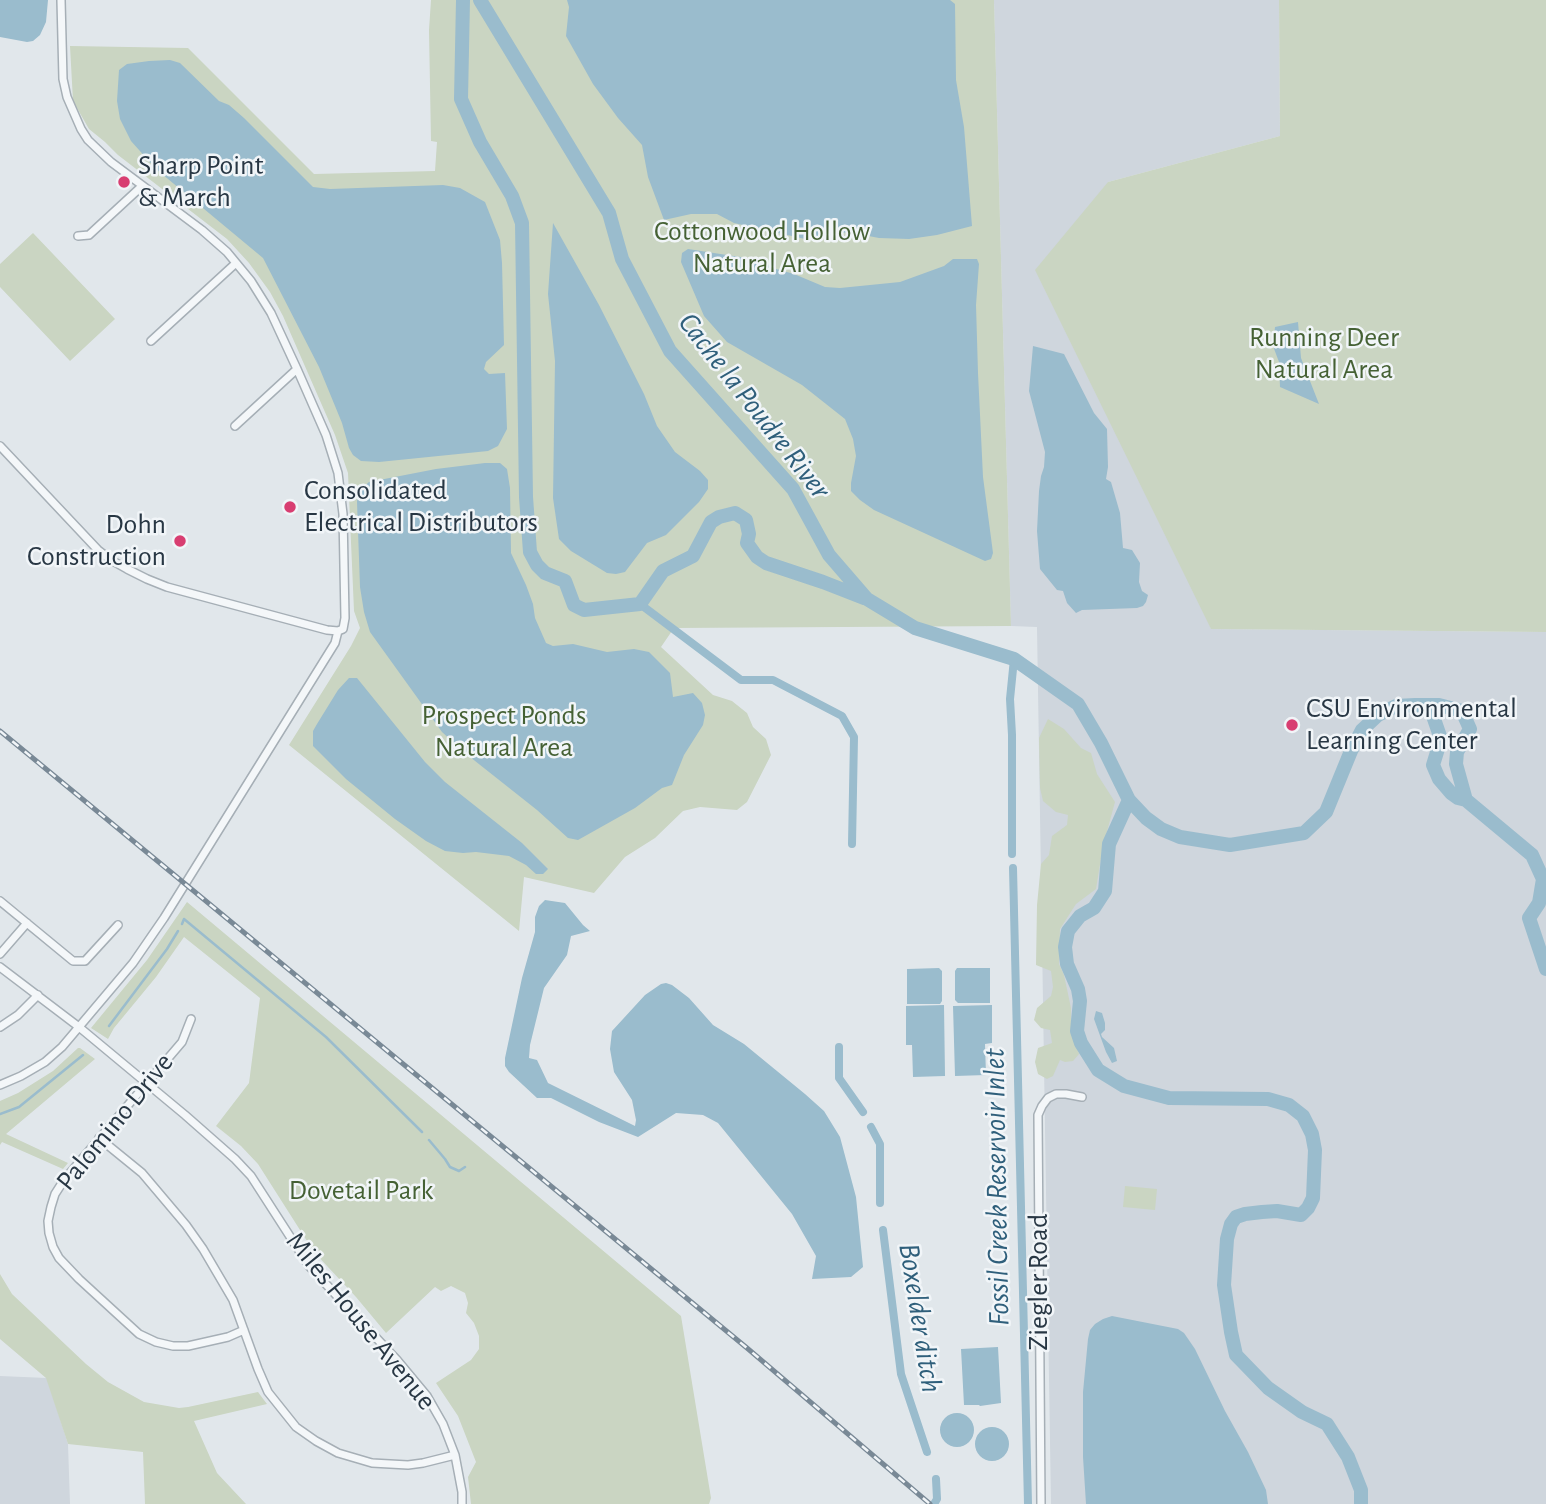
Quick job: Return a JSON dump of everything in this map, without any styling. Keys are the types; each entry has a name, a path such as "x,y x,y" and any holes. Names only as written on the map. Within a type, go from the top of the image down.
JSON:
{"street":[{"path":"0,446 98,550 111,560 167,587 327,630 343,629 344,514 338,474 326,435 297,369 271,313 251,281 227,252 111,162 88,140 74,115 63,79 61,0"},
{"path":"78,236 89,235 142,186"},
{"path":"151,341 236,263"},
{"path":"234,426 297,369"},
{"path":"0,1085 45,1062 62,1047 132,963 164,918 335,643 338,631"},
{"path":"0,901 73,961 85,961 118,925"},
{"path":"0,954 27,923"},
{"name":"Miles House Avenue","path":"0,967 79,1027 217,1143 251,1176 309,1266 427,1396 443,1424 455,1455 462,1504"},
{"path":"0,1027 18,1015 38,995"},
{"name":"Palomino Drive","path":"191,1019 181,1042 64,1180 55,1194 48,1233 59,1258 139,1334 156,1342 188,1346 228,1337 244,1330"},
{"name":"Ziegler Road","path":"1041,1504 1038,1115 1048,1098 1056,1094 1082,1097"},
{"path":"99,1138 142,1173 186,1225 233,1300 268,1392 296,1427 338,1452 372,1463 408,1465 455,1455"}],"shaded area":[{"name":"CSU Environmental Learning Center","path":"994,0 1279,0 1280,136 1108,182 1211,629 1546,632 1546,1504 1051,1504 1037,627 1011,626"},
{"path":"0,1376 47,1378 68,1444 70,1504 0,1504"}],"green space":[{"path":"431,0 994,0 1011,626 674,628 661,647 713,695 732,701 747,713 753,727 766,739 771,755 747,802 737,810 700,807 683,811 655,838 625,857 594,893 524,877 519,931 289,745 360,628 354,611 348,473 335,435 283,316 249,263 227,239 118,155 89,129 73,101 70,46 188,48 314,174 435,171 437,142 431,141"},
{"name":"Running Deer Natural Area","path":"1279,0 1546,0 1546,632 1211,629 1035,270 1108,182 1280,136"},
{"path":"33,233 115,319 70,361 0,287 0,264"},
{"path":"1048,719 1064,729 1081,748 1091,753 1097,774 1115,802 1103,846 1096,889 1076,904 1060,929 1059,964 1064,975 1071,1008 1071,1027 1079,1054 1073,1061 1060,1060 1053,1076 1047,1079 1038,1074 1035,1062 1038,1048 1052,1043 1050,1030 1041,1028 1034,1020 1037,1008 1051,996 1053,987 1051,971 1036,965 1037,905 1041,864 1049,855 1052,836 1067,825 1068,815 1056,812 1043,801 1040,788 1039,738"},
{"name":"Dovetail Park","path":"187,902 681,1316 711,1498 709,1504 471,1504 468,1477 476,1462 458,1416 436,1383 471,1360 479,1349 479,1336 466,1313 468,1303 465,1293 451,1286 441,1291 435,1287 386,1333 314,1252 258,1164 216,1126 249,1083 260,998 184,937 108,1039 91,1028 147,960"},
{"path":"78,1048 95,1059 6,1134 68,1163 63,1169 2,1142 0,1145 0,1101 53,1071"},
{"path":"1125,1186 1157,1189 1155,1210 1123,1207"},
{"path":"0,1274 12,1294 86,1364 108,1382 144,1402 179,1408 258,1392 267,1404 194,1421 217,1473 246,1504 145,1504 143,1452 68,1444 46,1378 0,1339"}],"water":[{"path":"0,0 48,0 46,22 40,35 27,42 0,37"},
{"path":"567,0 950,0 955,4 956,80 964,127 972,226 909,239 879,238 848,232 805,239 734,223 717,214 691,214 664,220 648,177 642,145 593,84 566,36 569,7"},
{"path":"170,60 180,63 219,101 229,105 244,118 313,187 330,189 443,185 460,188 485,202 500,240 502,263 504,345 486,362 484,369 489,374 505,373 507,429 498,446 488,451 379,462 361,461 353,455 319,367 263,258 156,169 131,141 120,119 117,101 119,70 127,64"},
{"path":"553,223 599,305 644,394 657,426 675,452 708,480 708,489 699,502 666,535 647,543 625,572 616,574 607,573 571,551 559,539 553,498 555,361 548,294"},
{"path":"688,249 764,263 825,287 840,288 900,282 944,266 953,259 977,259 978,373 983,477 993,553 991,559 985,561 874,510 851,491 856,456 845,419 802,385 727,342 704,316 681,262 682,253"},
{"path":"1298,322 1301,358 1319,404 1280,387 1279,362 1273,346 1275,327"},
{"path":"1033,346 1064,354 1094,413 1107,429 1106,479 1111,482 1120,513 1123,548 1132,550 1140,563 1139,582 1142,591 1148,595 1143,606 1082,610 1076,613 1067,603 1063,591 1057,590 1040,569 1037,531 1045,452 1029,391"},
{"path":"485,463 500,463 507,469 511,553 526,585 535,618 546,643 553,646 573,644 607,652 634,649 649,652 670,673 673,697 693,693 702,703 705,715 703,725 684,755 672,785 662,788 635,808 578,840 568,838 442,732 370,632 364,612 360,587 358,492 369,482"},
{"path":"349,678 357,678 425,762 445,782 522,843 548,869 543,874 536,874 509,856 445,851 395,819 346,779 313,746 313,731 338,690"},
{"path":"545,900 565,903 590,931 571,936 567,955 544,988 529,1058 537,1060 548,1083 635,1126 632,1100 614,1072 610,1049 612,1031 645,995 661,984 672,985 689,998 713,1025 744,1044 824,1111 840,1137 856,1197 863,1267 851,1277 812,1279 816,1256 792,1214 718,1123 703,1115 676,1113 638,1137 599,1122 551,1098 537,1098 509,1072 505,1066 505,1058 535,932 535,917 539,906"},
{"path":"939,968 942,971 940,1004 907,1004 907,969"},
{"path":"957,968 990,968 990,1003 958,1003 955,1000"},
{"path":"944,1005 945,1076 913,1077 912,1045 906,1045 906,1006"},
{"path":"992,1005 992,1043 985,1044 986,1075 955,1076 953,1006"},
{"path":"1096,1011 1102,1013 1105,1023 1102,1037 1114,1048 1117,1061 1112,1063 1094,1019"},
{"path":"1112,1316 1178,1329 1184,1333 1195,1349 1248,1452 1266,1490 1268,1504 1086,1504 1083,1392 1088,1339 1095,1324"},
{"path":"998,1347 1001,1403 964,1405 961,1349"},
{"path":"957,1413 969,1418 974,1430 969,1442 957,1447 945,1442 940,1430 945,1418"},
{"path":"992,1427 1004,1432 1009,1444 1004,1456 992,1461 980,1456 975,1444 980,1432"}],"waterway":[{"path":"463,0 461,99 480,142 512,196 522,223 526,497 530,552 537,565 545,573 565,581 574,605 584,610 640,604 663,571 693,556 711,522 735,513 746,520 749,534 747,543 757,557 766,563 864,598"},
{"name":"Cache la Poudre River","path":"480,0 609,213 622,259 670,351 793,489 829,555 867,599 915,628 1014,659 1078,704 1129,800 1161,829 1180,837 1230,845 1304,833 1326,812 1362,730 1378,715 1396,706 1415,705 1439,705 1462,711 1470,729 1457,752 1456,764 1466,800 1532,855 1543,879 1539,903 1529,918 1546,969"},
{"name":"Boxelder ditch","path":"640,604 741,680 773,680 842,716 854,737 852,844"},
{"name":"Fossil Creek Reservoir Inlet","path":"1012,854 1010,699 1014,659"},
{"path":"1423,705 1433,716 1441,739 1433,765 1439,779 1451,793 1466,800"},
{"path":"1129,800 1109,844 1105,891 1094,908 1080,916 1068,931 1065,947 1067,964 1080,1001 1077,1031 1081,1043 1098,1070 1124,1086 1169,1098 1268,1099 1289,1105 1303,1116 1312,1134 1315,1150 1313,1198 1301,1215 1277,1211 1245,1214 1236,1217 1231,1224 1227,1239 1224,1285 1231,1332 1236,1355 1268,1388 1302,1412 1327,1424 1348,1457 1361,1490 1361,1504"},
{"name":"Fossil Creek Reservoir Inlet","path":"1013,868 1028,1504"},
{"path":"182,924 184,919 326,1037 422,1132"},
{"path":"109,1026 178,931"},
{"name":"Boxelder ditch","path":"839,1047 839,1078 863,1112"},
{"path":"0,1114 19,1107 83,1055"},
{"name":"Boxelder ditch","path":"871,1127 880,1144 880,1203"},
{"path":"429,1140 450,1167 459,1171 465,1167"},
{"name":"Boxelder ditch","path":"883,1230 901,1374 927,1452"},
{"name":"Boxelder ditch","path":"934,1504 937,1499 936,1479"}],"railway":[{"path":"0,731 747,1348 930,1504"}],"place":[{"name":"Sharp Point & March","path":"124,182"},
{"name":"Consolidated Electrical Distributors","path":"290,507"},
{"name":"Dohn Construction","path":"180,541"},
{"name":"CSU Environmental Learning Center","path":"1292,725"}],"park label":[{"name":"Cottonwood Hollow Natural Area","path":"762,248"},
{"name":"Prospect Ponds Natural Area","path":"504,732"}]}
